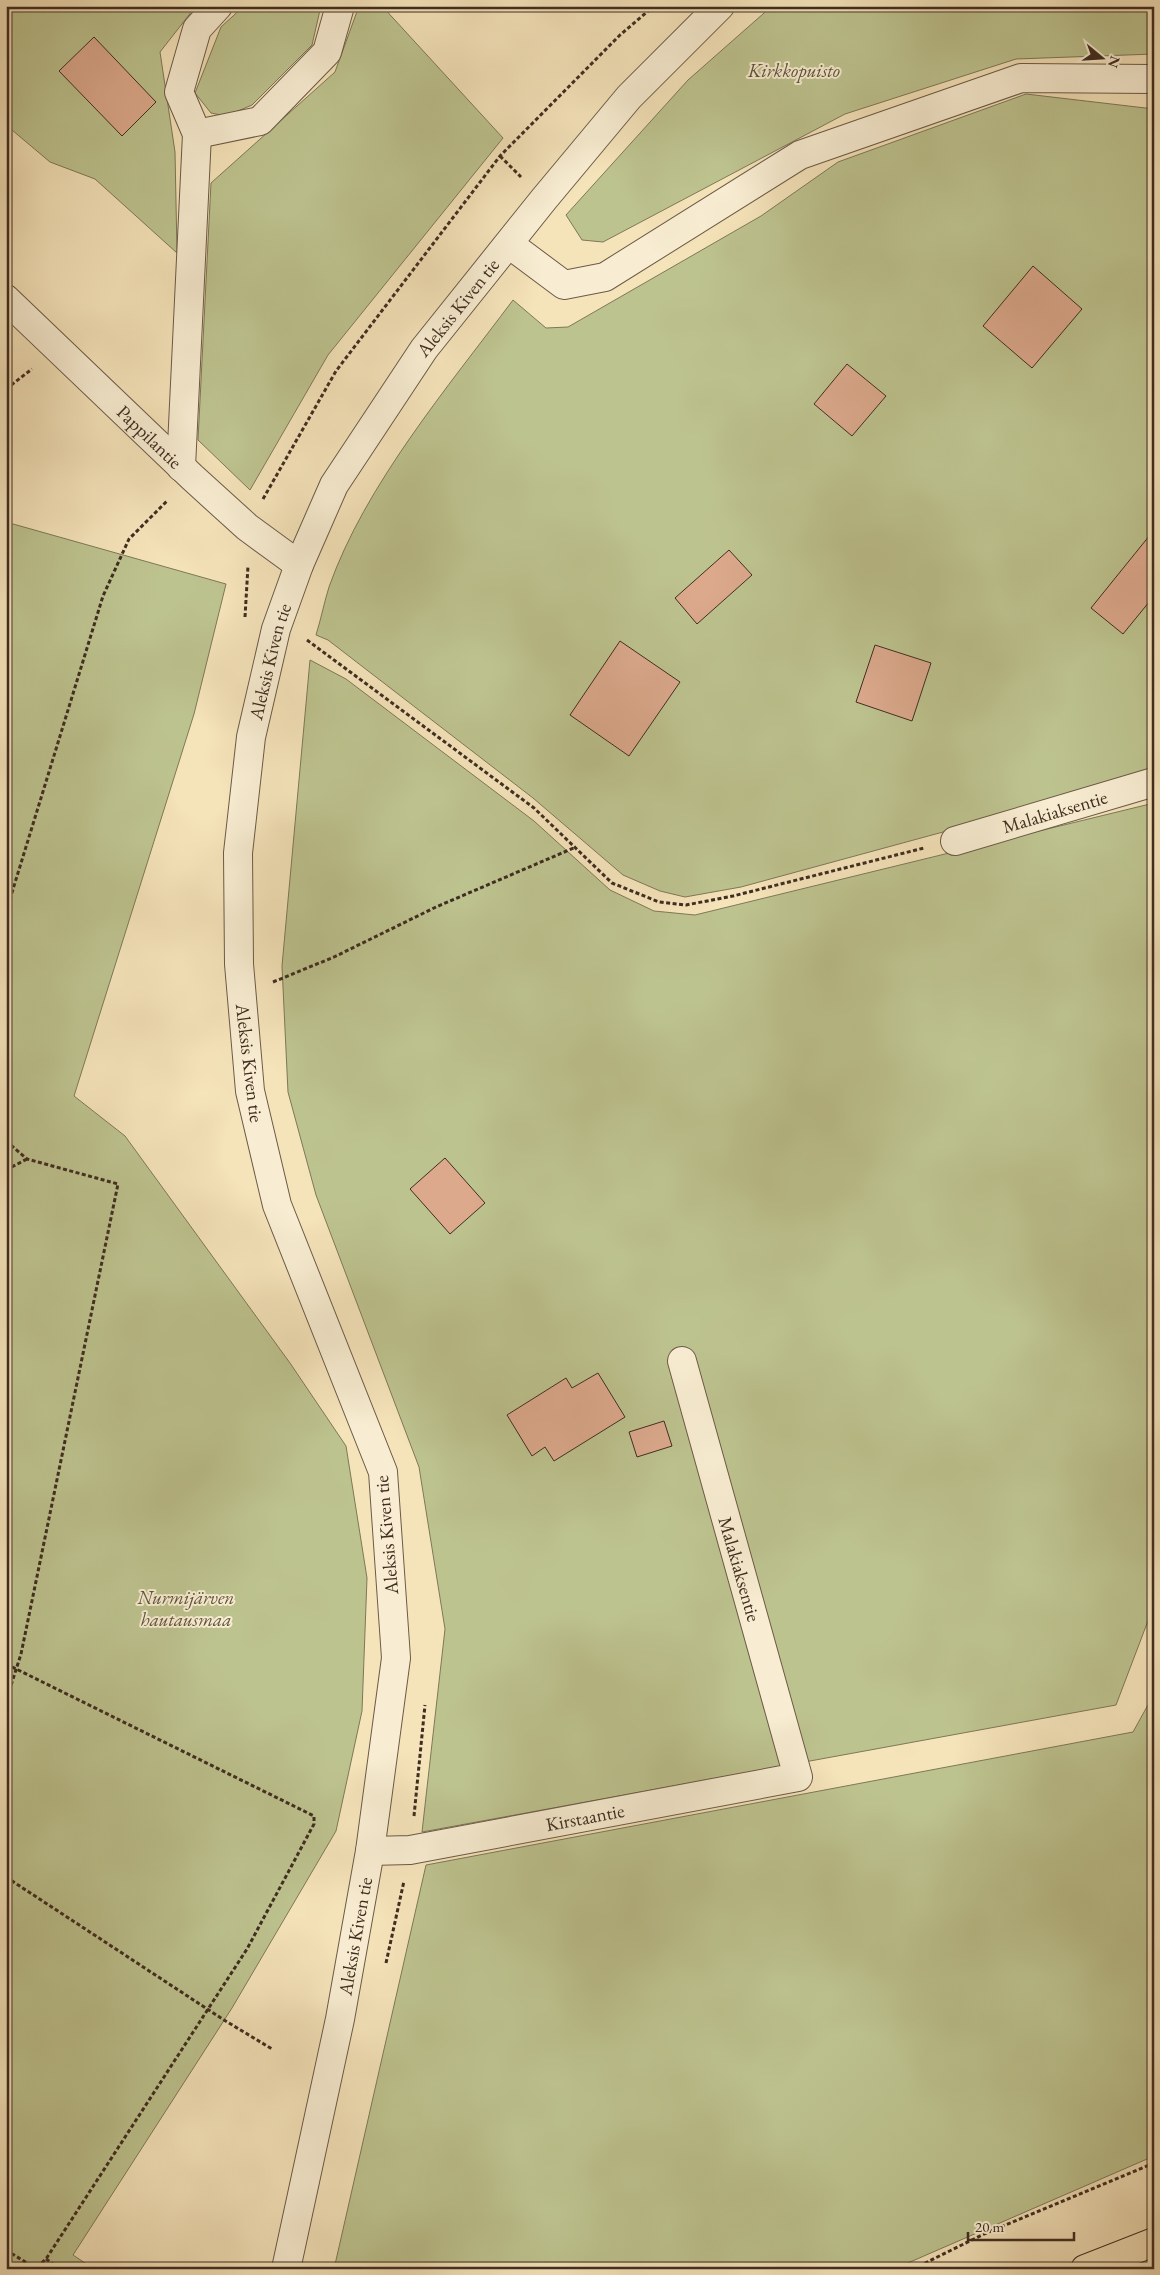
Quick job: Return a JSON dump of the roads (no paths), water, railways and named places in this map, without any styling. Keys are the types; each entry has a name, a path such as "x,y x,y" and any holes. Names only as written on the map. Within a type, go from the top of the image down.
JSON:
{"main road":[{"path":"1085,2269 1154,2242"}],"street":[{"path":"187,472 197,134 179,92 197,30 218,6"},
{"path":"197,134 260,121 327,52 340,6"},
{"name":"Aleksis Kiven tie","path":"286,2269 340,2020 370,1851 396,1658 383,1472 277,1205 250,1092 239,964 238,853 251,737 276,629 299,565 334,485 424,349 630,97 720,6"},
{"path":"509,244 564,285 605,278 800,155 1021,78 1154,79"},
{"name":"Pappilantie","path":"6,299 187,472 247,526 299,565"},
{"name":"Malakiaksentie","path":"955,841 1154,782"},
{"name":"Malakiaksentie","path":"682,1361 798,1777"},
{"name":"Kirstaantie","path":"370,1851 410,1850 798,1777"}],"park label":[{"name":"Kirkkopuisto","path":"794,70"},
{"name":"Nurmijärven hautausmaa","path":"186,1608"}]}
